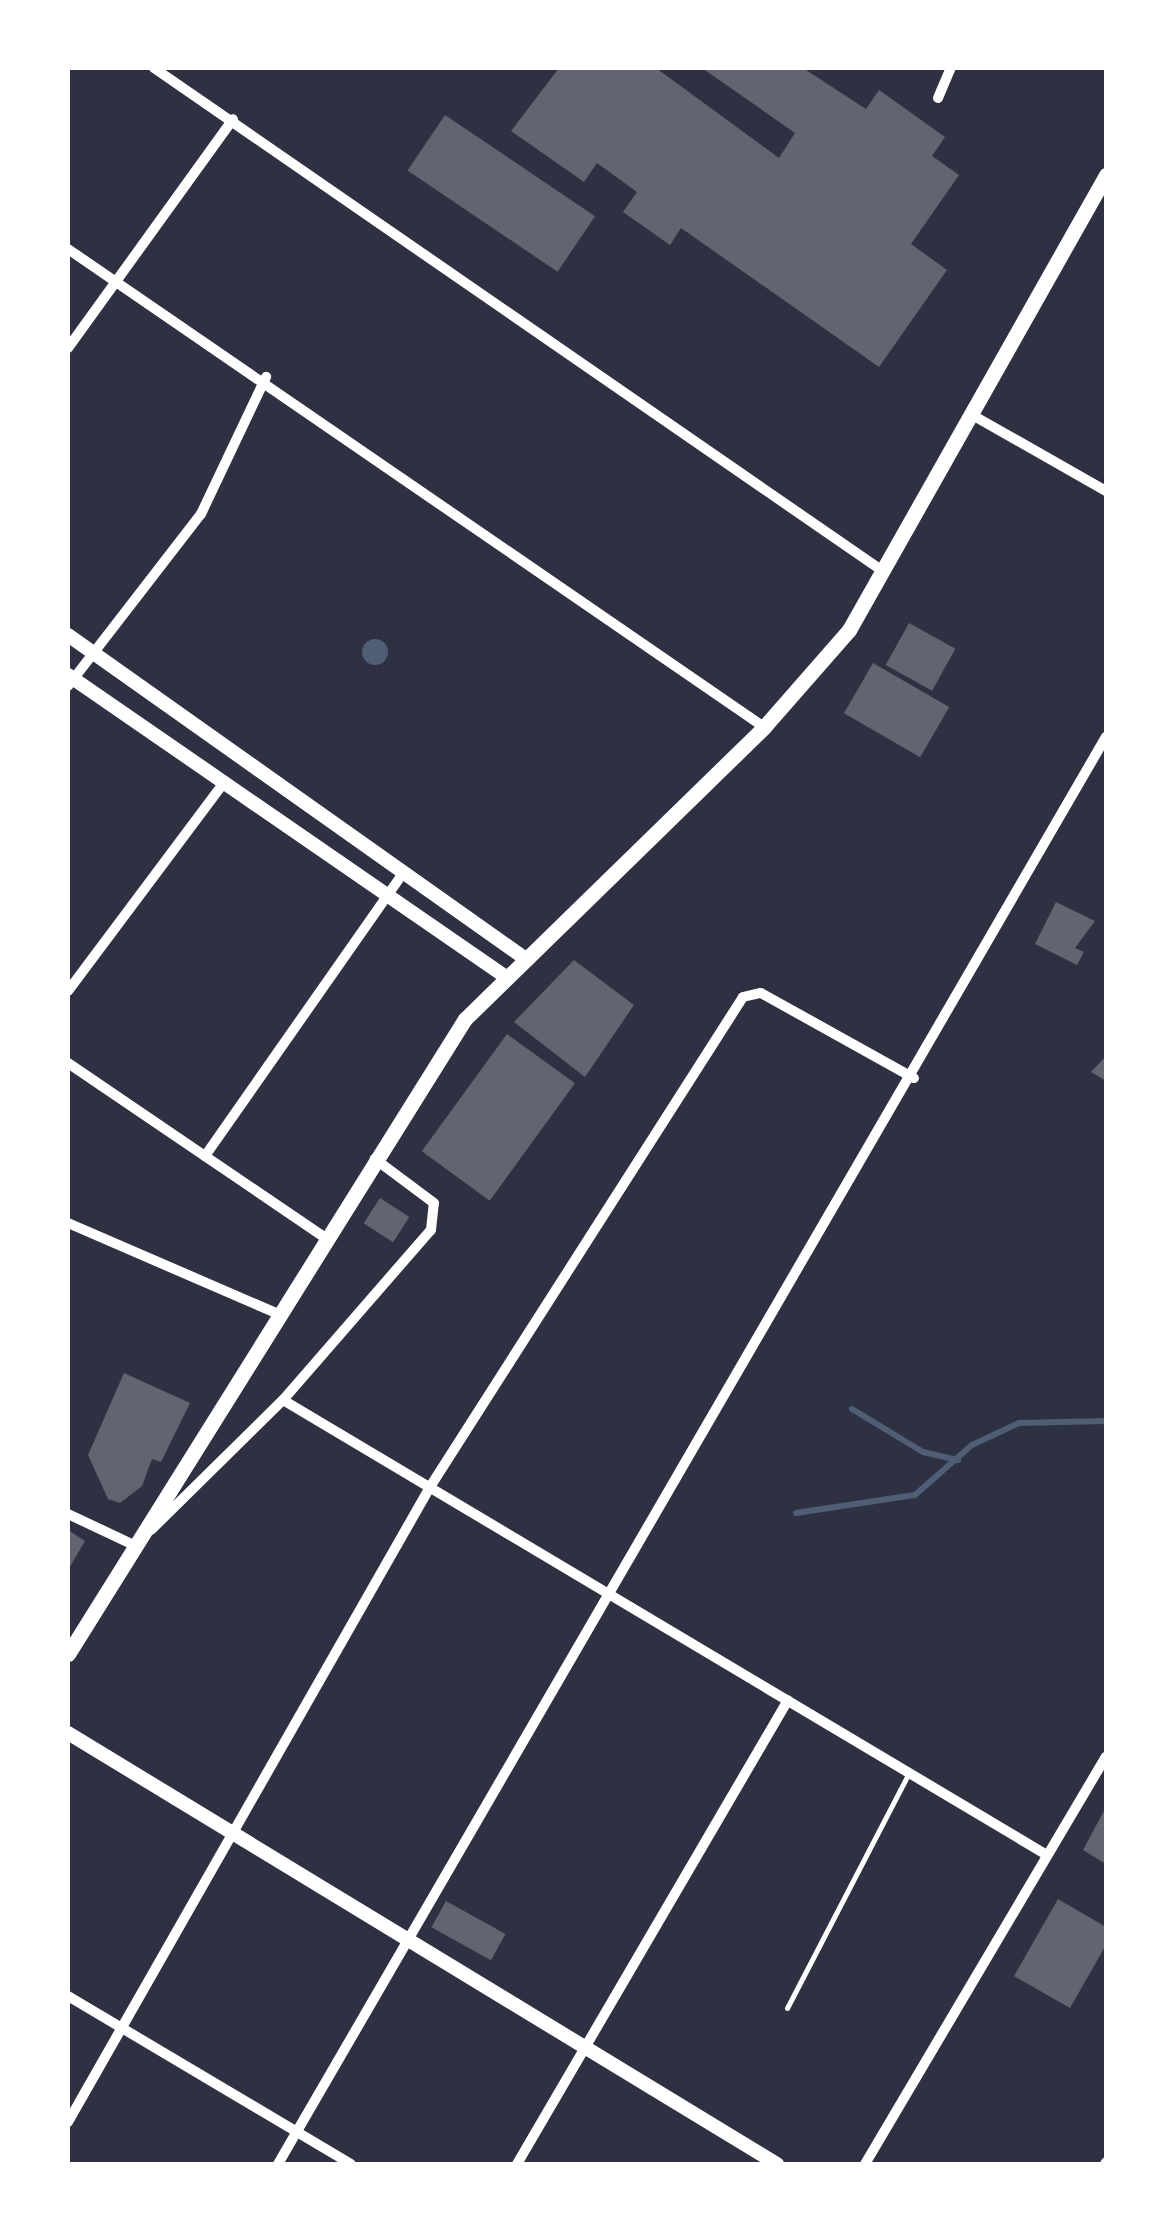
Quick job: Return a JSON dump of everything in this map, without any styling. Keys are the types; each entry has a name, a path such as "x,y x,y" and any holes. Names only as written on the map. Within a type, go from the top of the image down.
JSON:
{"main road":[{"path":"68,1654 373,1158 503,976 764,727 849,630 974,416 1106,175"}],"street":[{"path":"154,68 884,572"},
{"path":"938,98 951,68"},
{"path":"68,348 233,119"},
{"path":"68,249 266,377 764,727"},
{"path":"266,377 201,514 69,680 225,781 503,976"},
{"path":"974,416 1106,491"},
{"path":"68,635 524,956"},
{"path":"278,2164 914,1078 1106,738"},
{"path":"68,992 225,781"},
{"path":"205,1156 404,872"},
{"path":"68,2122 230,1828 430,1488 743,997 761,993 914,1078"},
{"path":"68,1063 324,1236"},
{"path":"68,1514 132,1550 283,1400 438,1215 373,1158"},
{"path":"68,1223 278,1314"},
{"path":"283,1400 1047,1854"},
{"path":"194,1454 216,1468"},
{"path":"517,2164 788,1700"},
{"path":"68,1733 777,2164"},
{"path":"865,2164 1106,1757"},
{"path":"68,1996 351,2164"}],"lane":[{"path":"788,2008 909,1772"}],"water":[{"path":"375,639 384,643 388,652 384,661 375,665 366,661 362,652 366,643"}],"building":[{"path":"559,68 656,68 779,158 795,133 702,68 803,68 866,109 879,90 945,137 932,156 959,175 911,244 947,270 879,367 681,228 670,245 623,212 637,192 597,163 584,182 511,131"},
{"path":"445,115 595,216 558,272 408,171"},
{"path":"909,623 955,649 932,691 886,665"},
{"path":"873,663 949,707 920,757 844,713"},
{"path":"1056,902 1095,921 1075,948 1084,952 1077,965 1035,944"},
{"path":"574,960 634,1005 585,1077 514,1022"},
{"path":"507,1034 575,1083 490,1201 422,1151"},
{"path":"1106,1056 1106,1081 1091,1072"},
{"path":"380,1198 409,1217 393,1242 364,1223"},
{"path":"124,1373 190,1403 161,1462 152,1459 142,1486 120,1503 108,1499 88,1455"},
{"path":"68,1530 85,1541 68,1570"},
{"path":"1106,1807 1106,1864 1083,1850"},
{"path":"1058,1899 1106,1927 1106,1945 1070,2008 1014,1976"},
{"path":"446,1901 505,1934 491,1960 431,1927"}],"waterway":[{"path":"852,1409 923,1452 958,1460"},
{"path":"796,1513 915,1495 972,1445 1019,1423 1106,1421"}]}
